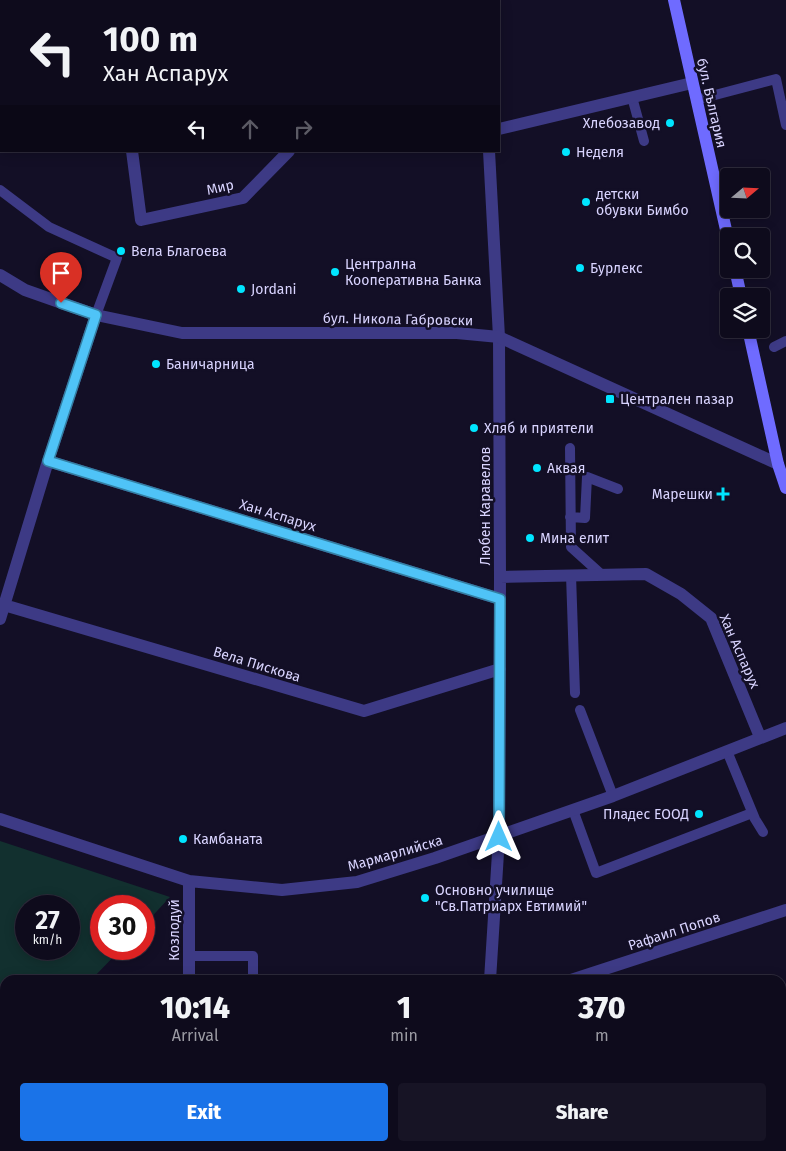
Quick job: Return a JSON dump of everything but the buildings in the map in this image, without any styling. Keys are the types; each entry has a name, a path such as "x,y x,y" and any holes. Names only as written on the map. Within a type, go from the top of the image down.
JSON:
{"main road":[{"name":"бул. България","path":"674,0 726,228"},
{"path":"750,338 786,488"}],"street":[{"path":"500,129 692,83"},
{"name":"Мир","path":"132,152 140,220 243,198 288,152"},
{"name":"Любен Каравелов","path":"489,152 499,337 500,577 499,837 490,975"},
{"name":"бул. Никола Габровски","path":"0,275 25,290 96,315 182,333 457,333 499,337 782,467"},
{"path":"0,619 48,461 96,315"},
{"name":"Хан Аспарух","path":"48,461 500,599"},
{"name":"Хан Аспарух","path":"500,577 646,574 681,594 711,618 760,738"},
{"name":"Вела Пискова","path":"4,604 364,711 500,669"},
{"name":"Мармарлийска","path":"0,819 189,881 282,890 357,882 499,837 613,796 786,728"},
{"name":"Козлодуй","path":"189,881 189,975"},
{"name":"Рафаил Попов","path":"586,975 786,910"}],"lane":[{"path":"696,100 776,79 786,125"},
{"path":"632,97 644,141"},
{"path":"0,190 49,227 117,258 96,315"},
{"path":"774,348 786,342"},
{"path":"570,448 570,548 602,575"},
{"path":"570,518 585,518 587,477 618,489"},
{"path":"571,575 576,693"},
{"path":"580,710 613,796"},
{"path":"727,751 752,813 763,832"},
{"path":"574,810 596,873 752,813"},
{"path":"189,956 254,956 254,975"}],"green space":[{"path":"0,841 170,897 155,913 155,895 90,895 90,960 110,960 96,975 0,975"}],"place":[{"name":"Хлебозавод","path":"670,123"},
{"name":"Неделя","path":"566,152"},
{"name":"детски обувки Бимбо","path":"586,202"},
{"name":"Вела Благоева","path":"121,251"},
{"name":"Бурлекс","path":"580,268"},
{"name":"Централна Кооперативна Банка","path":"335,272"},
{"name":"Jordani","path":"241,289"},
{"name":"Баничарница","path":"156,364"},
{"name":"Централен пазар","path":"610,399"},
{"name":"Хляб и приятели","path":"474,428"},
{"name":"Аквая","path":"537,468"},
{"name":"Марешки","path":"723,494"},
{"name":"Мина елит","path":"530,538"},
{"name":"Пладес ЕООД","path":"699,814"},
{"name":"Камбаната","path":"183,839"},
{"name":"Основно училище \"Св.Патриарх Евтимий\"","path":"425,898"}],"route":[{"path":"61,303 96,315 48,461 500,599 499,837"}]}
